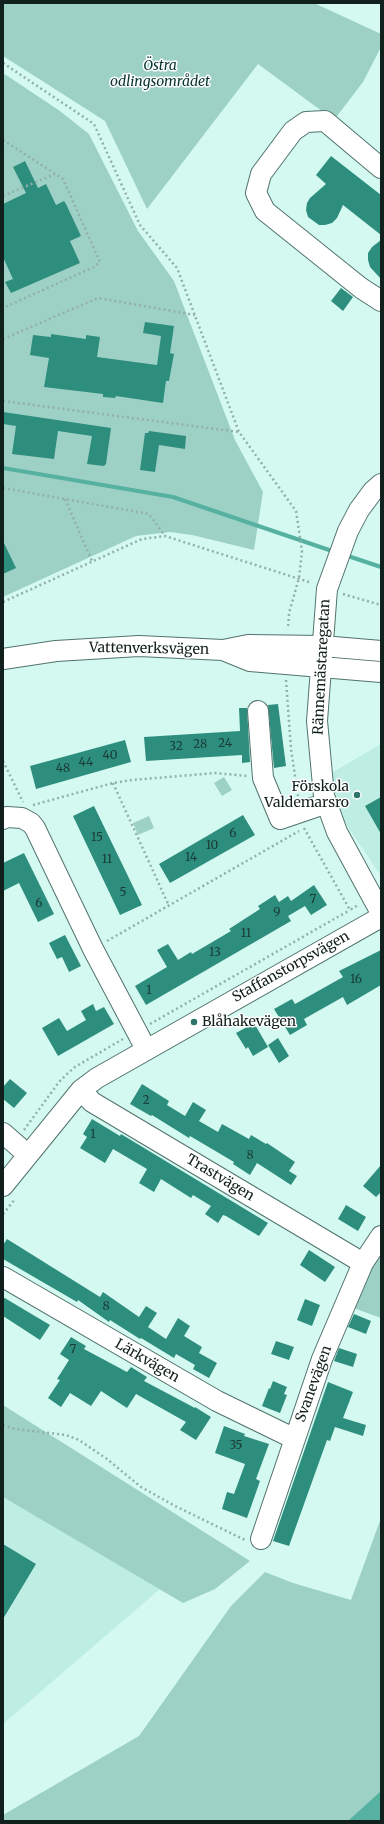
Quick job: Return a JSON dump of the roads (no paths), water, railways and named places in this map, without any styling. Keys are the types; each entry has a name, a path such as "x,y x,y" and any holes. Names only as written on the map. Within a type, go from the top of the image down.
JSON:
{"street":[{"path":"381,168 325,122 306,122 293,132 261,174 256,193 265,210 361,288 381,301"},
{"name":"Rännemästaregatan","path":"381,484 373,491 348,531 329,582 322,646 317,721 319,757 324,796 337,832 381,914"},
{"name":"Vattenverksvägen","path":"3,659 96,647 139,646 224,650 248,644 322,646 381,651"},
{"name":"Vattenverksvägen","path":"224,650 250,661 381,672"},
{"path":"258,711 263,778 280,819 327,803"},
{"path":"17,814 31,823 39,835 93,949 146,1049"},
{"name":"Staffanstorpsvägen","path":"10,1191 15,1143 97,1078 381,917"},
{"name":"Trastvägen","path":"81,1090 92,1102 363,1263"},
{"name":"Svanevägen","path":"260,1539 322,1359 363,1263 381,1236"},
{"name":"Lärkvägen","path":"3,1277 217,1401 295,1439"}],"waterway":[{"path":"3,468 173,497 335,552"},
{"path":"345,555 381,567"},
{"path":"374,1821 381,1815"}],"place":[{"name":"Förskola Valdemarsro","path":"357,795"},
{"name":"Blåhakevägen","path":"194,1022"}],"park label":[{"name":"Östra odlingsområdet","path":"160,74"}]}
